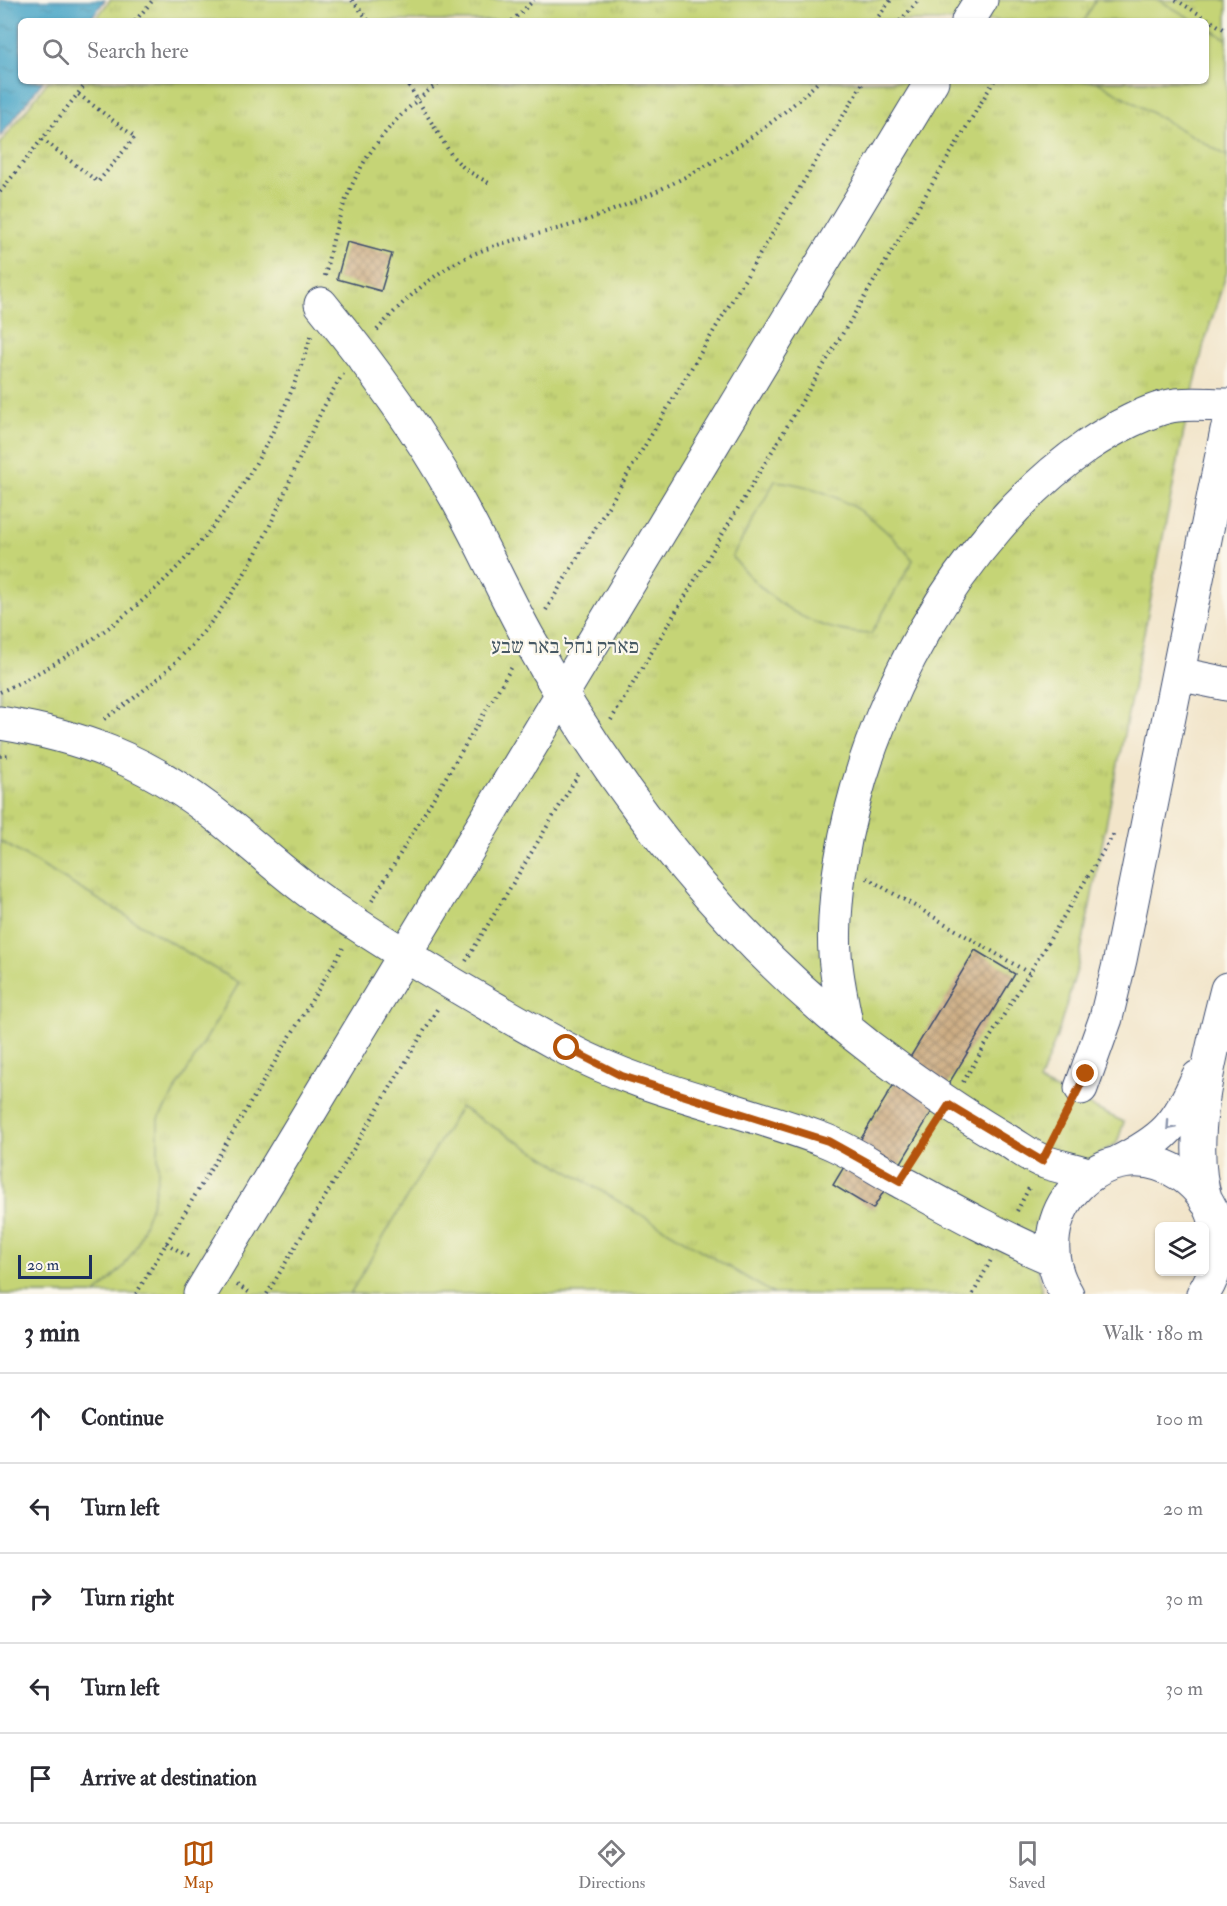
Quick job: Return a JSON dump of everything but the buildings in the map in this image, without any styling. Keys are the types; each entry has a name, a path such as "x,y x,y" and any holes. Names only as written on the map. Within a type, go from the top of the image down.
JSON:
{"street":[{"path":"970,18 981,0"},
{"path":"200,1294 930,84"},
{"path":"321,304 382,382 438,466 529,639 596,746 652,828 700,887 753,944 848,1029 949,1105 1042,1161 1102,1169 1140,1162 1166,1167 1189,1180 1206,1201"},
{"path":"848,1029 834,952 840,863 862,772 897,684 942,602 995,530 1053,470 1114,427 1175,405 1227,405"},
{"path":"1081,1088 1101,1033 1115,982 1227,430"},
{"path":"1178,674 1227,684"},
{"path":"0,723 71,738 118,753 208,808 286,876 404,955 567,1048 622,1076 828,1141 1003,1238 1060,1282"},
{"path":"1203,1294 1217,1263 1222,1239 1206,1201 1199,1175 1198,1149 1215,1037 1227,989"},
{"path":"1060,1282 1052,1235 1059,1212 1072,1191 1102,1169 1152,1145 1174,1124 1186,1105 1215,1037"}],"path":[{"path":"138,18 153,0"},
{"path":"352,0 367,18"},
{"path":"515,18 534,0"},
{"path":"877,18 891,0"},
{"path":"903,18 919,0"},
{"path":"1176,0 1207,18"},
{"path":"1209,19 1227,30"},
{"path":"0,192 86,84"},
{"path":"408,84 452,156 466,170 489,183"},
{"path":"0,692 77,651 122,619 165,582 205,539 241,490 273,434 300,373 321,304 333,236 357,173 382,134 417,99 437,84"},
{"path":"136,1294 862,84"},
{"path":"267,1294 992,84"},
{"path":"42,139 98,182 135,137 78,94"},
{"path":"900,1181 949,1105 1119,826"},
{"path":"840,863 1029,973"},
{"path":"973,1294 1081,1088"}],"green space":[{"name":"פארק נחל באר שבע","path":"110,0 1227,0 1227,272 1204,344 1184,431 1078,966 1057,1036 1039,1082 1124,1122 1117,1143 1091,1159 1038,1268 1042,1294 0,1294 0,144 46,84 1209,84 1209,18 96,18"},
{"path":"1096,0 1159,0 1190,18 1086,18"},
{"path":"1209,29 1227,39 1227,156 1101,84 1209,84"},
{"path":"775,481 816,490 852,506 884,530 913,560 871,634 829,627 793,612 761,588 732,557"},
{"path":"0,841 239,983 158,1120 158,1174 153,1199 137,1245 124,1266 96,1294 0,1294"},
{"path":"460,1107 774,1294 350,1294"}],"water":[{"path":"0,0 105,0 91,18 18,18 18,84 41,84 0,137"}],"route":[{"path":"567,1048 622,1076 828,1141 900,1181 949,1105 1042,1161 1081,1088 1086,1074"}]}
